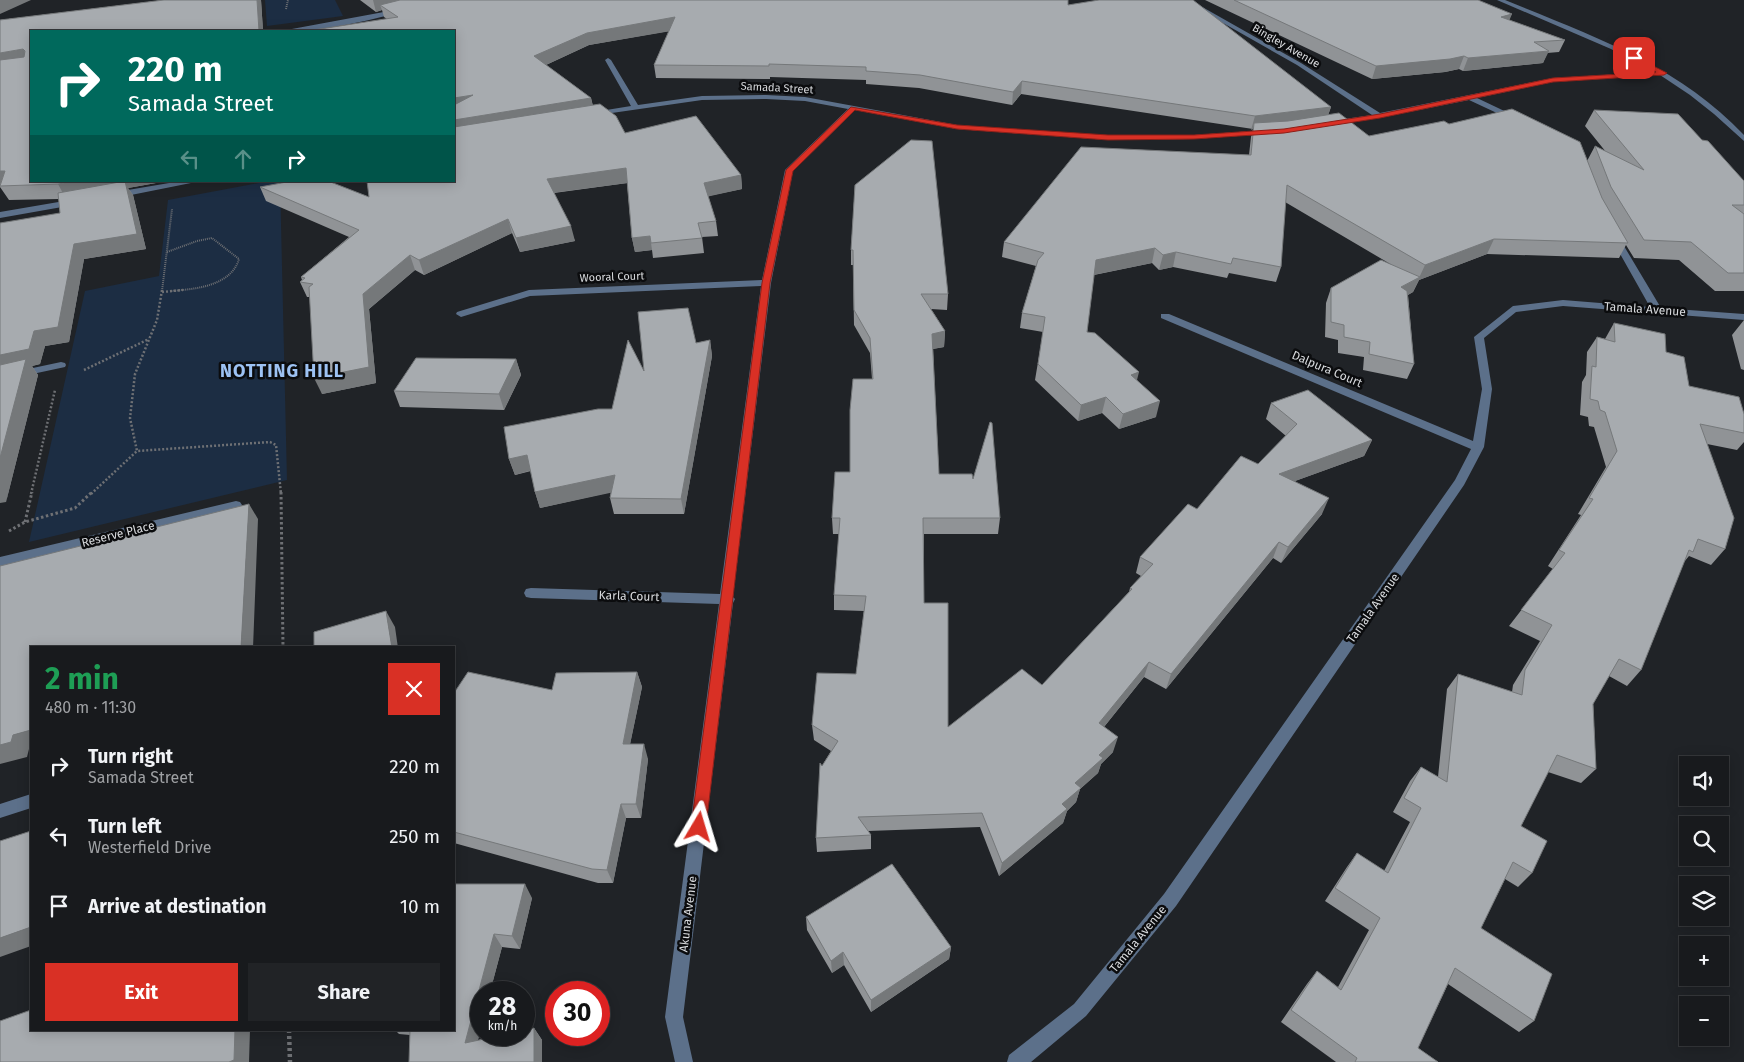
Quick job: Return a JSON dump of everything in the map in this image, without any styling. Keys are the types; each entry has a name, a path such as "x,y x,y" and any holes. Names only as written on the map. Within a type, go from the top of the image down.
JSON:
{"street":[{"name":"Bingley Avenue","path":"1178,0 1195,5 1299,64 1380,116"},
{"path":"1500,0 1605,43 1664,73 1717,112 1744,139"},
{"path":"291,30 354,21 405,10"},
{"path":"608,60 635,107"},
{"path":"1322,125 1380,116 1553,80 1664,73"},
{"name":"Samada Street","path":"588,115 702,98 766,97 805,100 957,127 1108,138 1194,137 1276,132"},
{"path":"1469,97 1523,123"},
{"name":"Akuna Avenue","path":"684,1062 674,1017 728,599 766,283 790,170 853,108"},
{"path":"108,197 192,182"},
{"path":"0,215 90,200"},
{"path":"1610,229 1656,310"},
{"name":"Wooral Court","path":"462,314 529,293 766,283"},
{"name":"Tamala Avenue","path":"1016,1062 1080,1010 1170,900 1460,482 1478,446 1486,389 1480,337 1513,309 1563,303 1744,318"},
{"name":"Dalpura Court","path":"1165,316 1478,446"},
{"path":"0,378 61,366"},
{"name":"Reserve Place","path":"0,562 236,505"},
{"name":"Karla Court","path":"531,593 728,599"},
{"path":"0,811 30,801"}],"path":[{"path":"137,451 130,418 135,374 157,320 175,185"},
{"path":"162,292 187,290 221,280 235,272 239,264 239,259 232,252 219,245 217,240 212,238 196,241 167,252"},
{"path":"58,377 90,368 149,339"},
{"path":"25,522 61,366"},
{"path":"8,531 25,522 75,508 137,451 270,442 276,445 280,482 283,646"},
{"path":"289,1031 290,1062"}],"shaded area":[{"path":"265,0 335,0 343,16 267,26"},
{"path":"265,182 280,182 287,480 29,542 85,291 159,276 168,200"}],"building":[{"path":"164,0 257,0 259,30 30,30 30,182 71,182 0,186 5,171 0,171 0,60 24,57 25,51 23,49 0,53 0,20"},
{"path":"400,0 1068,0 1068,5 1099,0 1193,0 1331,107 1255,116 1022,81 1013,92 920,75 866,71 866,67 769,64 769,66 654,65 675,17 587,33 534,56 591,98 455,120 455,104 473,95 455,98 455,30 314,30 398,17 380,5"},
{"path":"1234,0 1478,0 1512,14 1501,17 1565,40 1534,42 1549,51 1468,58 1464,56 1376,66"},
{"path":"600,104 616,116 625,133 696,116 741,175 704,183 716,221 698,223 702,238 651,243 650,236 632,238 626,168 547,179 571,226 516,238 508,219 419,260 410,255 363,294 369,367 314,378 309,287 313,284 300,282 305,278 301,277 359,230 260,187 287,182 331,182 369,197 367,182 455,182 455,127"},
{"path":"1512,109 1580,142 1602,198 1628,243 1494,239 1425,265 1287,185 1281,267 1233,258 1231,264 1176,252 1163,255 1155,248 1096,260 1087,332 1095,333 1139,372 1131,375 1160,401 1123,414 1106,397 1081,405 1038,364 1045,317 1022,313 1038,260 1044,253 1004,242 1081,147 1251,155 1254,123 1288,121 1339,113 1369,136 1444,121 1449,124"},
{"path":"1594,110 1678,114 1702,140 1708,141 1744,181 1744,205 1732,205 1744,214 1744,273 1728,273 1691,242 1644,240 1611,187 1595,146 1644,170"},
{"path":"911,140 932,141 948,294 921,294 945,331 932,334 939,474 972,474 973,479 990,422 992,423 1000,518 923,518 924,603 948,603 948,727 1022,669 1042,685 1153,564 1140,557 1188,504 1197,509 1241,456 1258,464 1297,424 1271,403 1308,390 1372,440 1279,474 1329,498 1288,547 1279,542 1171,674 1149,662 1099,723 1118,737 1099,755 1103,758 1075,783 1081,788 1062,804 1067,809 1002,863 982,813 858,817 871,835 816,838 820,763 822,766 838,741 812,725 817,673 856,674 866,596 834,595 840,518 832,518 835,472 850,472 850,410 853,379 873,379 870,338 854,310 853,250 851,250 855,185"},
{"path":"125,182 137,234 74,244 58,327 34,331 29,349 0,355 0,223 60,213 58,193"},
{"path":"1381,260 1420,277 1401,287 1407,291 1414,364 1369,354 1370,342 1344,337 1344,325 1331,322 1331,288"},
{"path":"688,308 696,343 710,340 681,499 610,498 615,475 535,492 527,455 509,459 504,427 598,409 612,409 628,340 644,371 638,312"},
{"path":"1614,323 1665,334 1666,352 1684,357 1689,386 1739,397 1744,414 1744,433 1700,424 1734,518 1725,549 1698,539 1693,552 1689,550 1641,670 1619,659 1593,704 1596,769 1557,755 1521,826 1547,841 1532,873 1513,862 1481,928 1552,974 1534,1021 1455,968 1418,1048 1438,1062 1355,1062 1357,1058 1291,1010 1317,971 1341,990 1380,918 1335,888 1357,853 1388,873 1421,808 1404,798 1421,767 1447,782 1458,674 1522,695 1525,670 1552,625 1521,610 1565,553 1559,550 1593,499 1589,498 1617,451 1605,412 1600,410 1598,401 1590,399 1592,366 1596,367 1597,337 1615,342"},
{"path":"416,358 516,359 499,394 394,391"},
{"path":"26,359 0,458 0,365"},
{"path":"249,504 241,646 30,646 30,730 13,735 11,742 0,745 0,566"},
{"path":"386,611 392,646 314,646 314,632"},
{"path":"468,672 552,690 556,673 637,672 623,744 644,744 636,804 621,804 607,870 592,869 455,832 455,692"},
{"path":"30,831 30,927 0,938 0,841"},
{"path":"892,864 951,947 871,1000 843,952 831,961 806,917"},
{"path":"455,884 525,884 512,936 494,934 481,981 470,981 470,1024 465,1043 470,1042 470,1046 534,1046 534,1062 409,1062 410,1031 455,1031"},
{"path":"30,1010 30,1031 235,1031 234,1060 229,1062 0,1062 0,1021"}],"district":[{"name":"NOTTING HILL","path":"282,371"}],"route":[{"path":"699,827 766,283 790,170 853,108 957,127 1108,138 1194,137 1284,131 1380,116 1553,80 1664,73 1634,58"}]}
